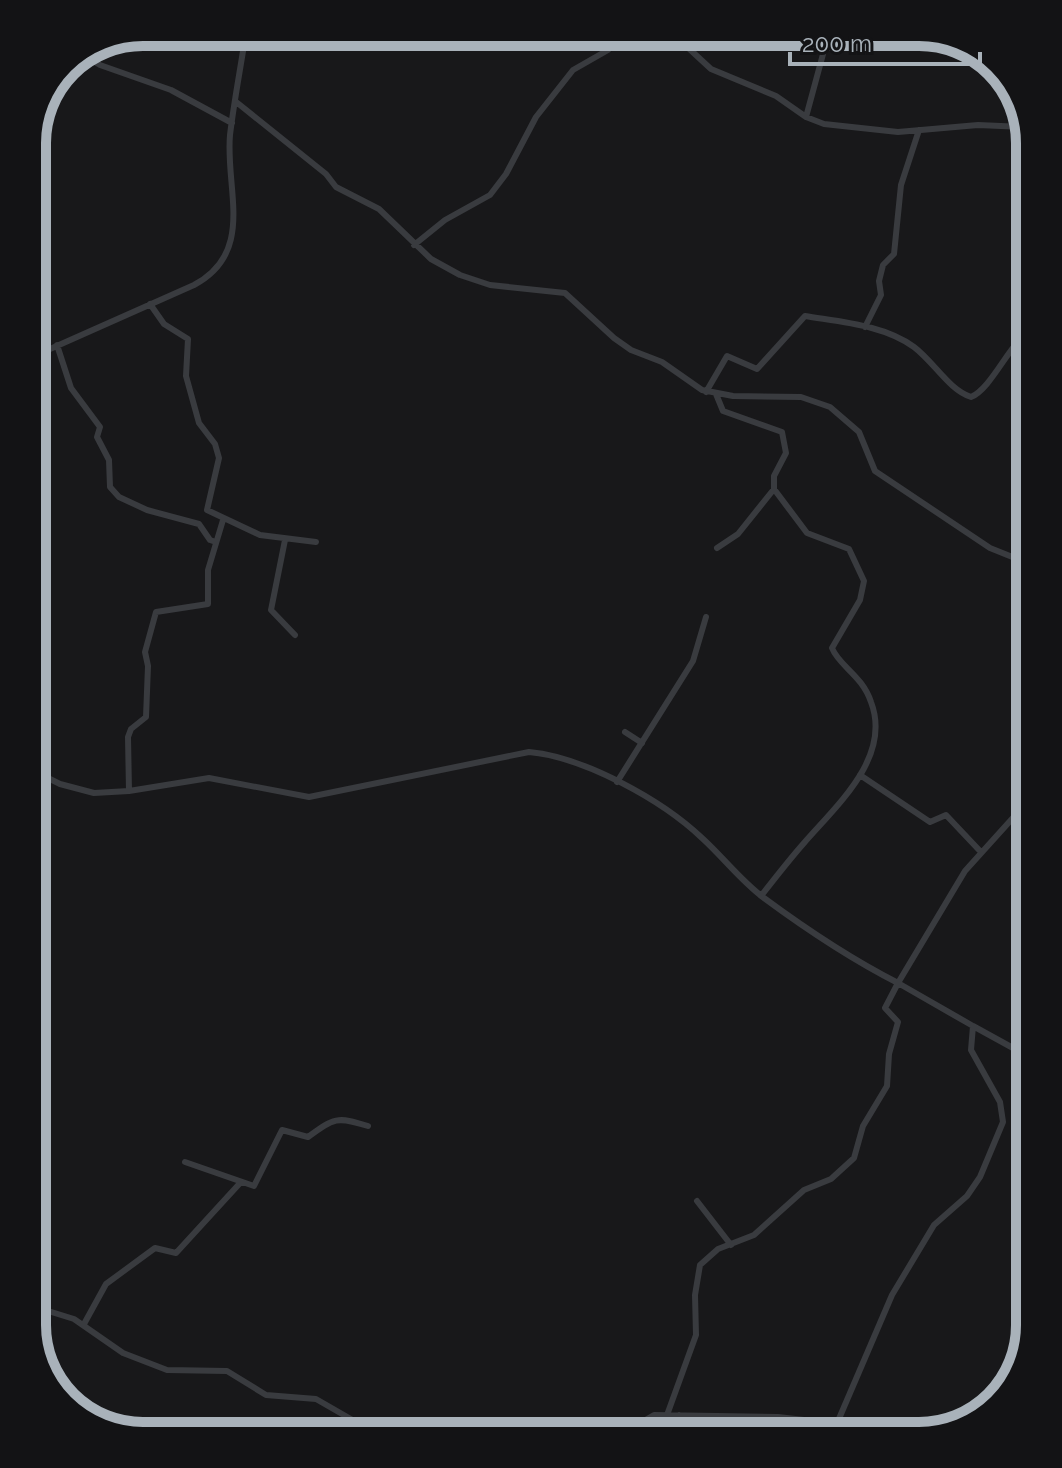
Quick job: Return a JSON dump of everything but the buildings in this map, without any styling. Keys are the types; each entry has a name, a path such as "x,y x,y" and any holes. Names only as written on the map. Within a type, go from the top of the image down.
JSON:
{"street":[{"path":"46,350 202,281 222,263 234,217 232,123 244,46"},
{"path":"414,245 445,220 490,195 506,174 536,117 573,70 612,46"},
{"path":"686,46 711,69 776,96 806,117 824,124 867,130 1014,127"},
{"path":"806,117 825,46"},
{"path":"92,60 171,90 232,123"},
{"path":"235,101 326,174 336,187 379,209 431,259 490,285 565,293 631,350 655,357 706,392 801,397 830,407 859,432 875,471 990,548 1016,558"},
{"path":"865,327 881,295 879,281 883,265 894,254 901,185 919,130"},
{"path":"150,304 164,324 188,338 186,376 199,423 215,444 219,458 207,510 260,535 316,542"},
{"path":"706,392 727,356 757,369 803,316 865,327 906,342 949,379 958,391 971,397 981,391 1016,343"},
{"path":"57,345 71,388 100,427 97,437 109,460 108,481 114,493 141,507 199,524 210,540 216,542"},
{"path":"716,394 723,411 782,432 786,453 774,476 774,489 807,533 849,549 863,575 860,600 832,648 861,680 877,718 872,749 860,775 761,896"},
{"path":"717,548 738,534 774,489"},
{"path":"129,791 128,737 131,729 146,717 148,666 145,652 156,612 208,605 208,570 223,520"},
{"path":"285,540 271,610 295,635"},
{"path":"617,782 693,661 706,617"},
{"path":"625,732 642,743"},
{"path":"46,777 94,793 129,791 209,778 256,784 296,797 318,796 529,752 573,759 690,827 761,896 857,961 1016,1052"},
{"path":"860,775 930,822 946,815 980,851"},
{"path":"667,1415 697,1326 697,1273 708,1256 754,1235 804,1190 831,1179 856,1155 863,1126 887,1086 889,1056 898,1022 885,1009 980,851 1016,814"},
{"path":"639,1422 648,1416 679,1415 778,1417 834,1422 892,1295 934,1225 973,1188 999,1132 1003,1114 1000,1102 971,1050 973,1026"},
{"path":"185,1162 254,1186 258,1184 282,1130 308,1137 325,1123 341,1119 368,1126"},
{"path":"84,1324 106,1284 155,1248 176,1253 241,1182"},
{"path":"697,1201 731,1245"},
{"path":"46,1309 84,1324 123,1353 172,1372 227,1371 266,1395 320,1401 334,1412 356,1422"},
{"path":"678,1422 679,1415"}]}
